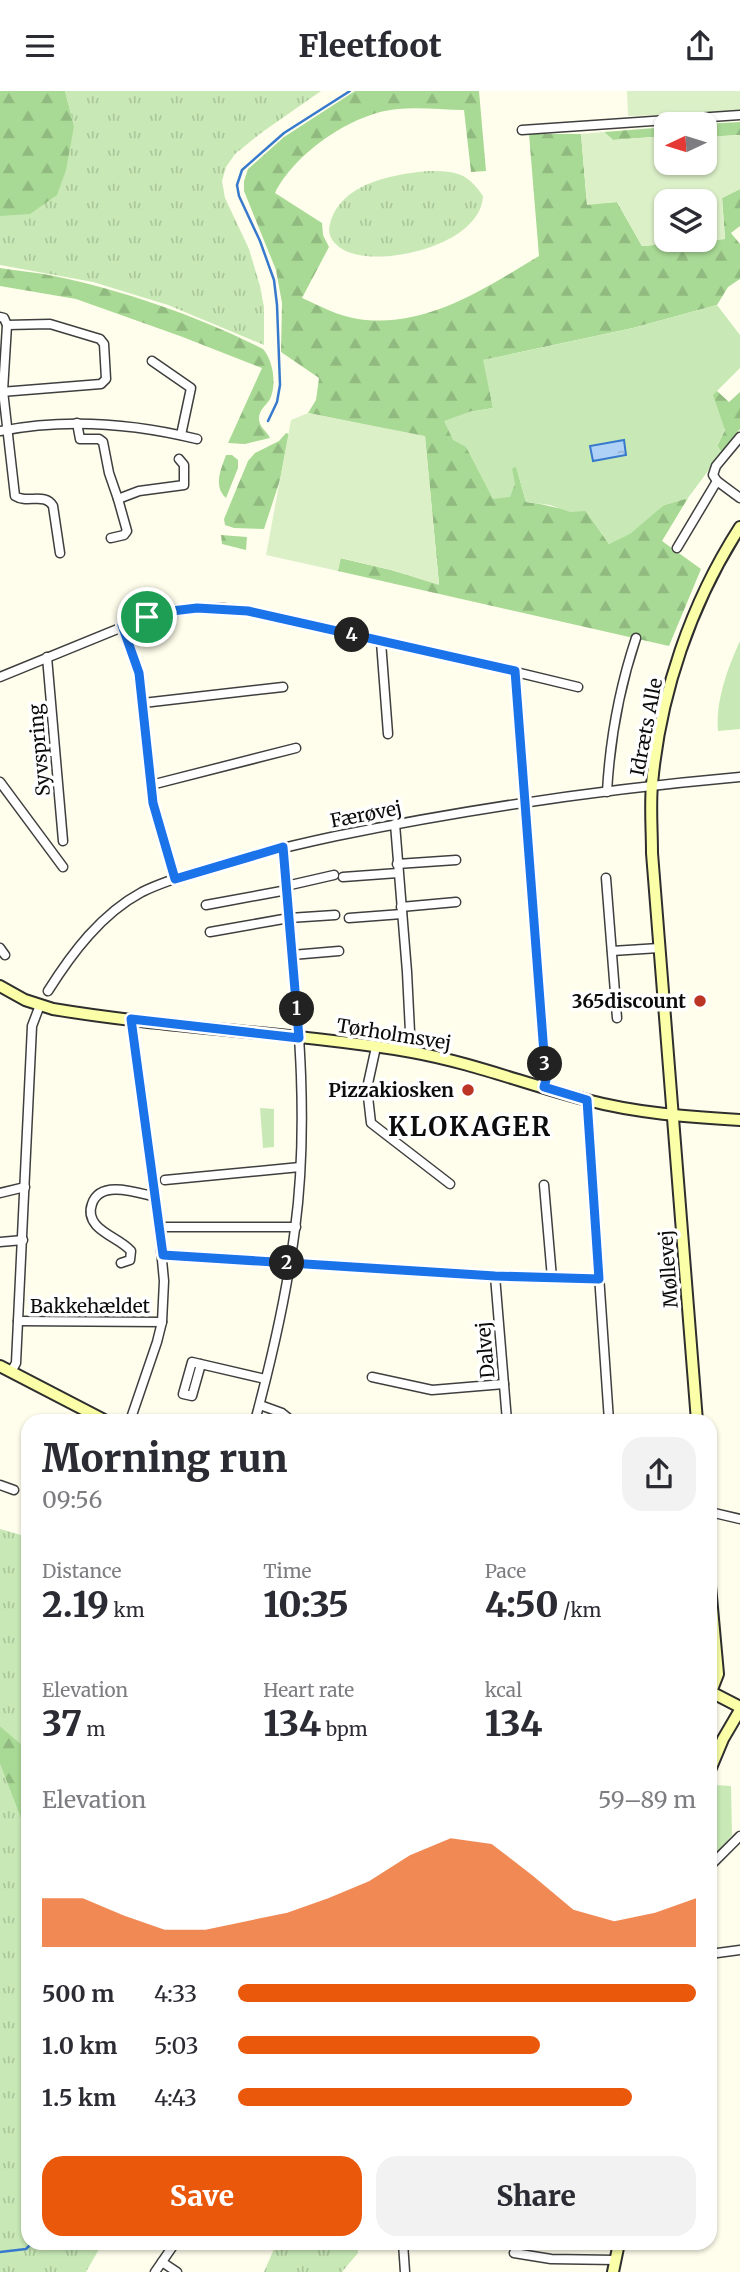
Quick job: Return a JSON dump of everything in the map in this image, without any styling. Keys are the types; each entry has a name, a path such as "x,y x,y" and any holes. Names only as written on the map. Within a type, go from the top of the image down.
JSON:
{"street":[{"path":"523,130 740,115"},
{"path":"0,317 5,318 7,325 2,392 4,431 15,496 20,499 46,498 51,501 54,506 60,553"},
{"path":"2,392 101,384 106,379 104,344 100,339 50,324 7,325"},
{"path":"152,361 191,388 181,435"},
{"path":"4,431 77,423 134,427 197,439"},
{"path":"77,423 80,439 99,439 103,442 109,473 127,531 124,535 111,538"},
{"path":"740,437 714,471 717,481 740,498"},
{"path":"118,499 147,490 184,485 184,465 179,459"},
{"path":"677,548 717,481"},
{"name":"Idræts Alle","path":"673,1114 652,853 652,784 665,709 679,655 711,577 740,527"},
{"path":"0,677 122,625 172,611 223,608 248,611 578,687"},
{"path":"122,625 136,663 143,703 153,803 175,879"},
{"name":"Idræts Alle","path":"607,792 608,761 616,709 636,638"},
{"path":"381,642 388,734"},
{"name":"Syvspring","path":"47,657 63,841"},
{"path":"515,671 546,1080 544,1087"},
{"path":"143,703 283,687"},
{"path":"151,785 296,748"},
{"name":"Færøvej","path":"48,991 72,954 102,923 141,893 175,879 283,847 395,824 652,784 740,777"},
{"path":"0,782 63,867"},
{"path":"395,824 411,1052"},
{"path":"257,1414 290,1263 296,1227 300,1167 299,1038 283,847"},
{"path":"206,905 338,876 456,860"},
{"path":"606,878 617,1018"},
{"path":"349,918 456,902"},
{"path":"210,932 289,918 335,915"},
{"path":"612,951 659,948"},
{"path":"292,955 339,951"},
{"name":"Tørholmsvej","path":"0,986 40,1005 74,1013 411,1052 481,1067 587,1100 673,1114 740,1120"},
{"path":"4,1370 16,1363 32,1026 40,1005"},
{"path":"131,1019 160,1227 164,1281 162,1322 132,1414"},
{"path":"376,1047 367,1088 371,1123 450,1184"},
{"path":"587,1100 609,1414"},
{"name":"Møllevej","path":"673,1114 696,1414"},
{"path":"165,1181 300,1167"},
{"path":"544,1185 552,1278"},
{"path":"0,1193 25,1187"},
{"path":"121,1263 130,1260 131,1251 96,1224 91,1216 91,1206 96,1196 107,1190 156,1197"},
{"path":"160,1227 296,1227"},
{"path":"0,1242 23,1240"},
{"path":"163,1255 495,1276 599,1279"},
{"name":"Dalvej","path":"495,1276 506,1414"},
{"name":"Bakkehældet","path":"18,1321 162,1322"},
{"path":"201,1364 265,1379"},
{"path":"4,1370 92,1414"},
{"path":"372,1377 432,1390 504,1384"},
{"path":"260,1405 283,1414"},
{"path":"0,1485 14,1490"},
{"path":"717,1514 740,1519"},
{"path":"717,1696 740,1709 717,1753"},
{"path":"717,1859 740,1836"},
{"path":"717,1953 740,1950"},
{"path":"155,2272 170,2250"},
{"path":"403,2250 405,2272"},
{"path":"613,2272 618,2250"},
{"path":"514,2253 551,2259 616,2260"},
{"path":"162,2262 177,2272"}],"green space":[{"path":"0,91 65,91 74,126 66,170 57,195 30,214 0,216"},
{"path":"65,91 321,91 235,154 226,167 222,181 225,198 249,249 260,286 264,307 264,345 168,305 93,282 0,265 0,216 74,126"},
{"path":"355,91 479,91 486,171 471,172 464,110 406,108 362,118 327,137 296,164 275,193 322,223 323,235 329,247 302,298 358,319 383,321 407,318 453,304 539,256 529,134 581,134 587,204 617,202 642,246 654,245 654,252 717,252 717,240 725,239 722,198 740,189 740,226 731,233 740,244 740,279 728,287 717,305 633,328 484,360 493,408 469,412 453,439 466,446 493,498 516,466 526,502 586,511 609,544 664,505 688,498 662,541 701,569 669,646 338,571 340,558 439,584 425,437 308,413 316,400 319,378 281,352 282,303 276,270 244,191 248,169 284,137"},
{"path":"627,91 740,91 740,113 654,112 654,115 628,116"},
{"path":"740,122 740,135 718,136 718,123"},
{"path":"654,128 654,137 613,140 604,132"},
{"path":"604,132 613,140 654,137 654,175 718,175 718,136 740,135 740,189 722,198 725,239 717,240 717,189 654,189 654,245 642,246 617,202 587,205 581,134"},
{"path":"427,171 460,175 471,182 483,196 478,213 466,227 449,239 407,254 365,256 348,252 333,241 329,229 336,210 356,190 383,179"},
{"path":"0,268 54,276 134,297 187,315 263,349 271,366 273,387 259,419 270,438 245,444 228,443 262,368 76,299 0,286"},
{"path":"717,305 740,335 740,368 713,395 725,430 717,446 722,452 688,498 664,505 630,534 609,544 586,511 570,512 550,505 526,502 516,467 512,468 515,484 510,497 493,499 466,447 453,440 444,421 469,412 493,408 483,360 633,328"},
{"path":"690,379 717,391 729,402 740,392 740,429 722,452 717,446 725,430"},
{"path":"308,413 425,436 439,585 341,558 338,571 266,555 291,420"},
{"path":"286,433 289,434 280,480 264,529 225,525 224,519 248,461 255,453 279,441"},
{"path":"226,455 232,455 238,460 238,468 226,498 219,483"},
{"path":"221,535 247,537 246,550 222,544"},
{"path":"740,641 740,729 718,731 720,697"},
{"path":"260,1108 274,1109 274,1147 263,1148"},
{"path":"0,1529 21,1535 21,1744 0,1726"},
{"path":"0,1726 21,1744 21,1819 0,1764"},
{"path":"0,1764 21,1819 21,2250 99,2250 86,2272 0,2272"},
{"path":"717,1785 731,1786 732,1835 717,1852"},
{"path":"274,2250 358,2250 342,2272 264,2272"}],"water":[{"path":"624,440 626,455 593,461 590,446"}],"waterway":[{"path":"268,421 277,402 280,385 274,280 239,196 237,185 242,170 284,133 350,91"},
{"path":"0,2252 21,2250"}],"place":[{"name":"365discount","path":"700,1001"},
{"name":"Pizzakiosken","path":"468,1090"}],"district":[{"name":"KLOKAGER","path":"470,1126"}],"route":[{"path":"197,608 248,611 515,671 546,1080 544,1087 587,1100 599,1279 495,1276 163,1255 131,1019 299,1038 283,847 175,879 153,803 139,673 122,625 147,617 197,608"}]}
